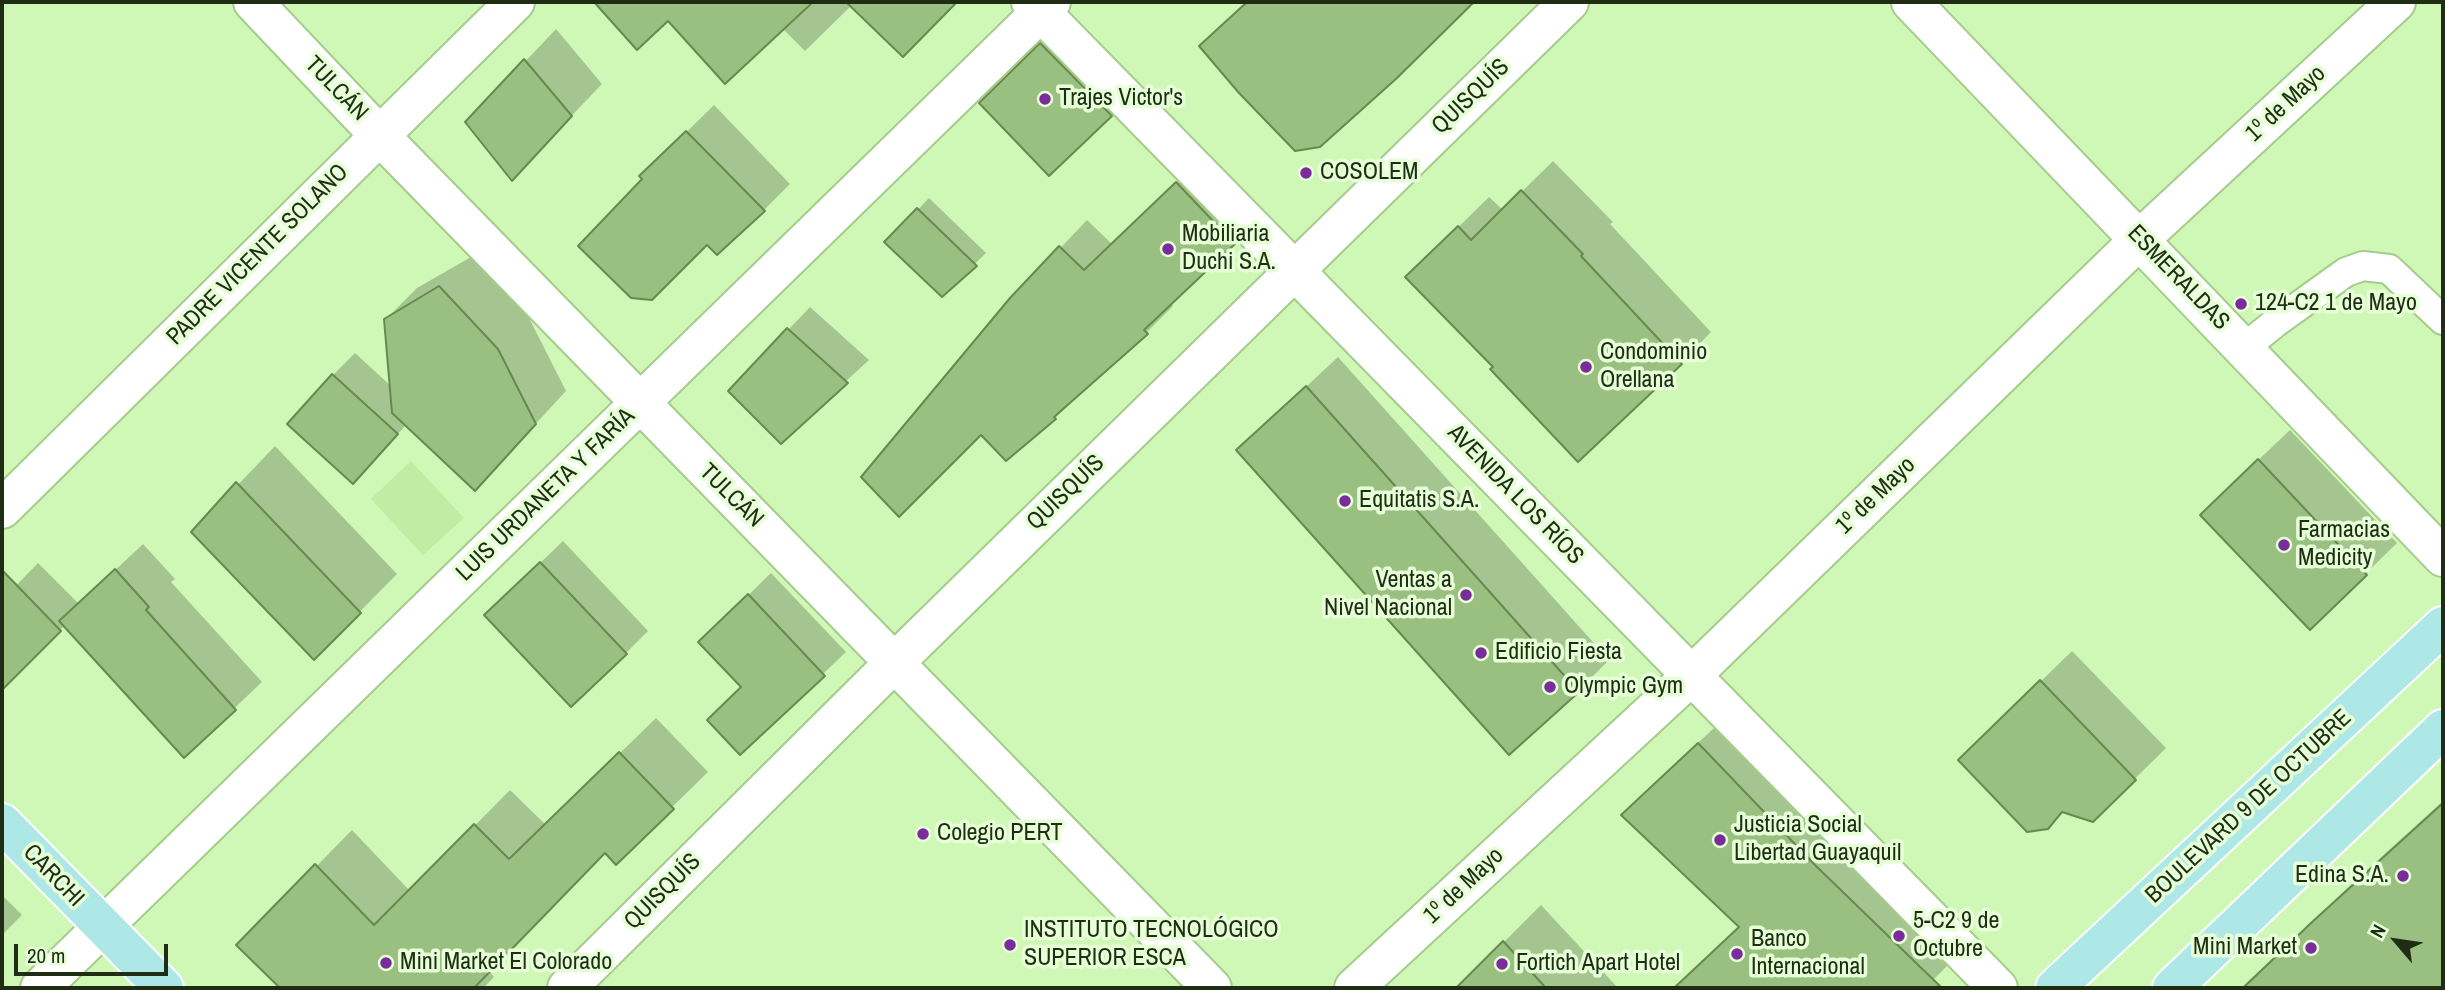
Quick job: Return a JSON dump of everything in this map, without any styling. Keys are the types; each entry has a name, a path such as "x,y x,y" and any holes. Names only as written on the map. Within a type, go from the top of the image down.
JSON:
{"main road":[{"name":"BOULEVARD 9 DE OCTUBRE","path":"2055,988 2443,626"},
{"path":"2172,988 2443,729"},
{"name":"CARCHI","path":"2,823 102,928 164,988"}],"street":[{"name":"TULCÁN","path":"253,2 379,135 1212,988"},
{"name":"PADRE VICENTE SOLANO","path":"2,509 515,2"},
{"name":"QUISQUÍS","path":"567,988 895,662 1569,2"},
{"name":"ESMERALDAS","path":"1910,2 2443,557"},
{"name":"1º de Mayo","path":"1354,988 1692,675 2140,240 2396,2"},
{"name":"AVENIDA LOS RÍOS","path":"1041,5 1294,270 1998,988"},
{"name":"LUIS URDANETA Y FARÍA","path":"40,988 640,403 1041,5"}],"lane":[{"path":"2244,348 2274,323 2346,272 2362,266 2389,269 2443,320"}],"shaded area":[{"path":"411,461 464,518 423,555 371,499"}],"building":[{"path":"594,2 813,2 725,84 668,21 637,50"},
{"path":"846,2 957,2 903,57"},
{"path":"1247,2 1474,2 1397,78 1320,147 1295,151 1239,93 1199,46"},
{"path":"1040,43 1112,116 1049,176 979,103"},
{"path":"524,59 572,116 512,181 465,122"},
{"path":"686,131 765,211 717,255 707,245 652,300 631,298 578,246 642,179 639,176"},
{"path":"1176,182 1235,244 1144,330 1148,334 1006,461 981,435 899,517 861,477 1010,298 1059,246 1084,270"},
{"path":"1521,190 1682,364 1578,462 1490,369 1493,367 1405,277 1458,226 1471,240"},
{"path":"917,208 977,266 942,297 884,242"},
{"path":"439,286 498,349 536,424 475,491 392,413 384,319"},
{"path":"787,328 848,383 781,444 728,391"},
{"path":"332,374 398,434 353,484 287,424"},
{"path":"1306,386 1579,692 1509,755 1236,450"},
{"name":"Farmacias Medicity","path":"2258,459 2367,575 2310,630 2200,515"},
{"path":"236,482 361,613 314,660 191,532"},
{"path":"540,562 627,654 571,707 484,615"},
{"path":"115,569 149,607 146,610 236,710 184,758 59,621"},
{"path":"2,570 61,631 2,690"},
{"path":"748,594 825,676 740,755 707,720 741,687 698,642"},
{"path":"2040,680 2136,780 2093,822 2062,812 2048,829 2027,832 1958,760"},
{"path":"1698,743 1816,866 1942,988 1674,988 1739,927 1621,815"},
{"path":"619,752 674,809 616,865 605,853 474,988 280,988 236,945 315,864 374,925 474,824 509,859"},
{"name":"Edina S.A.","path":"2443,803 2443,988 2243,988 2311,923"},
{"name":"Fortich Apart Hotel","path":"1503,941 1546,988 1456,988"}],"place":[{"name":"Trajes Victor's","path":"1045,99"},
{"name":"COSOLEM","path":"1306,173"},
{"name":"Mobiliaria Duchi S.A.","path":"1168,249"},
{"name":"124-C2 1 de Mayo","path":"2241,304"},
{"name":"Condominio Orellana","path":"1586,367"},
{"name":"Equitatis S.A.","path":"1345,501"},
{"name":"Farmacias Medicity","path":"2284,545"},
{"name":"Ventas a Nivel Nacional","path":"1466,595"},
{"name":"Edificio Fiesta","path":"1481,653"},
{"name":"Olympic Gym","path":"1550,687"},
{"name":"Colegio PERT","path":"923,834"},
{"name":"Justicia Social Libertad Guayaquil","path":"1720,840"},
{"name":"Edina S.A.","path":"2403,876"},
{"name":"5-C2 9 de Octubre","path":"1899,936"},
{"name":"INSTITUTO TECNOLÓGICO SUPERIOR ESCA","path":"1010,945"},
{"name":"Mini Market","path":"2311,948"},
{"name":"Banco Internacional","path":"1737,954"},
{"name":"Mini Market El Colorado","path":"386,963"},
{"name":"Fortich Apart Hotel","path":"1502,964"}]}
